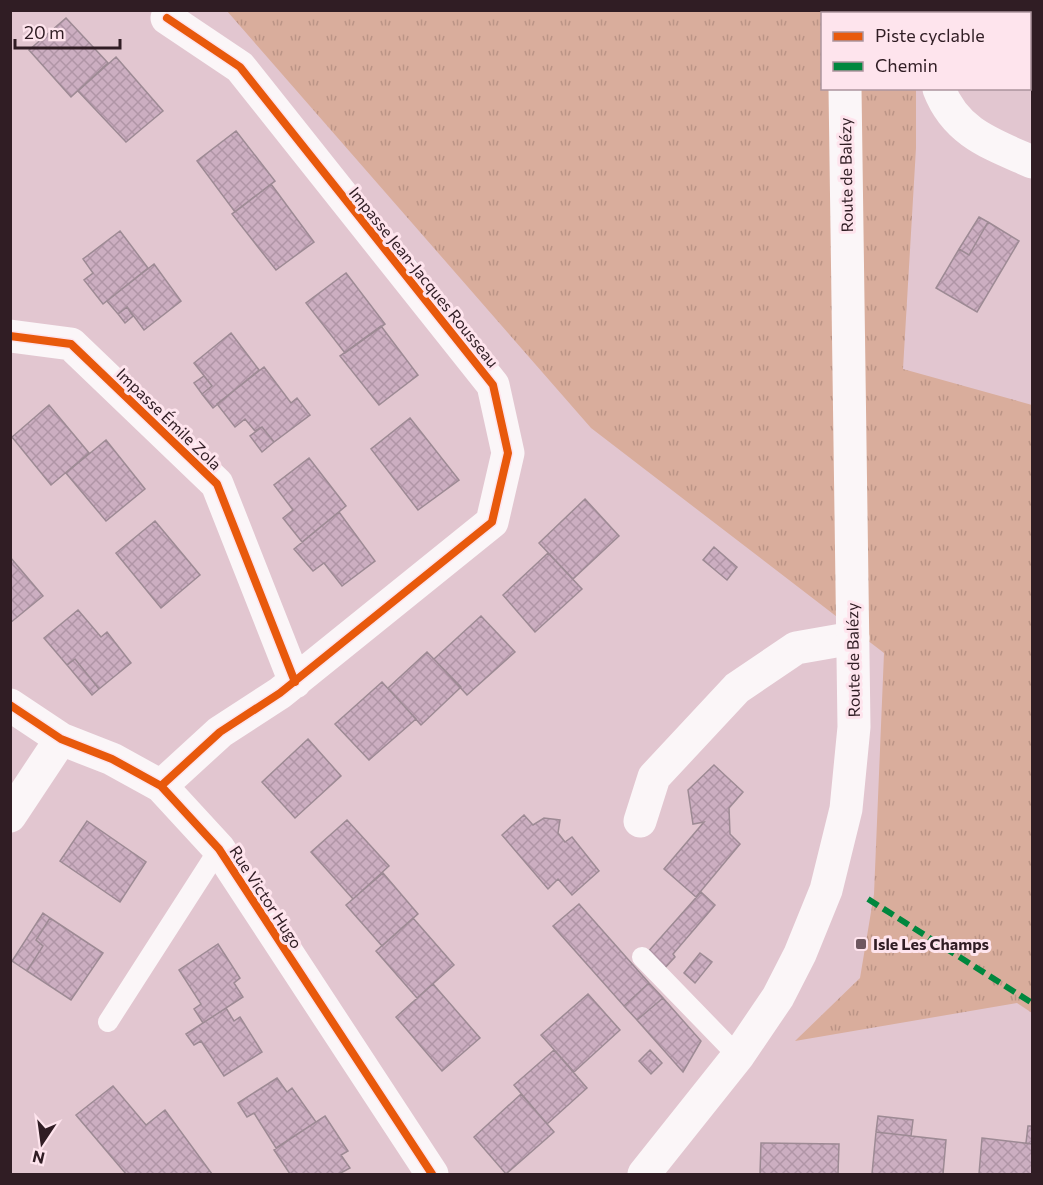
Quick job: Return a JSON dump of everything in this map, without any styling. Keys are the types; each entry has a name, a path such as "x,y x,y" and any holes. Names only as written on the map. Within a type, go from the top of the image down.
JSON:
{"street":[{"name":"Impasse Jean-Jacques Rousseau","path":"161,786 220,732 295,682 492,522 508,453 493,385 240,68 167,18"},
{"name":"Route de Balézy","path":"644,1174 738,1056 778,997 814,922 826,890 846,809 854,727 845,90"},
{"path":"938,90 945,104 974,136 1032,162"},
{"name":"Impasse Émile Zola","path":"10,336 71,344 217,484 295,682"},
{"path":"640,821 654,777 737,688 795,648 853,638"},
{"name":"Rue Victor Hugo","path":"10,705 61,739 112,759 161,786 219,849 432,1174"},
{"path":"10,816 61,739"}],"lane":[{"path":"108,1022 219,849"},
{"path":"642,957 738,1056"}],"green space":[{"path":"227,11 916,11 821,12 821,90 916,90 916,148 903,369 1032,405 1032,1013 1017,1003 795,1041 860,978 874,894 884,653 591,428"}],"building":[{"path":"66,18 108,63 71,97 29,50"},
{"path":"116,57 163,111 126,142 78,91"},
{"path":"236,131 275,181 235,212 197,161"},
{"path":"271,184 314,242 276,270 232,214"},
{"path":"979,217 988,222 969,255 959,249"},
{"path":"988,222 1019,241 977,312 936,288 959,249 969,255"},
{"path":"120,231 148,268 103,304 84,280 93,273 83,259"},
{"path":"154,264 181,301 144,330 127,307 118,314 107,301"},
{"path":"346,273 385,324 345,353 306,303"},
{"path":"127,307 133,316 125,323 118,314"},
{"path":"381,326 418,375 379,405 340,356"},
{"path":"231,333 259,370 213,408 202,394 212,386 194,363"},
{"path":"264,367 291,403 297,398 310,415 274,442 262,427 255,431 245,419 235,427 217,404"},
{"path":"204,376 212,386 202,394 194,383"},
{"path":"49,405 89,453 51,485 12,437"},
{"path":"410,418 459,480 418,510 371,449"},
{"path":"262,427 274,442 262,452 250,436"},
{"path":"106,440 145,489 106,521 66,473"},
{"path":"309,458 346,506 302,542 283,518 293,510 274,485"},
{"path":"585,499 619,536 573,579 539,543"},
{"path":"339,512 375,561 342,586 324,563 313,571 294,549"},
{"path":"155,521 200,575 161,608 116,553"},
{"path":"714,547 737,567 727,580 703,560"},
{"path":"548,553 582,589 535,632 503,595"},
{"path":"10,557 43,596 10,623"},
{"path":"78,610 101,637 107,632 131,663 99,689 75,659 67,665 44,638"},
{"path":"481,616 515,652 467,695 434,659"},
{"path":"427,652 461,687 421,725 388,688"},
{"path":"75,659 99,689 92,695 67,665"},
{"path":"382,682 416,719 369,760 335,724"},
{"path":"308,739 341,776 295,818 262,782"},
{"path":"714,765 743,792 729,808 730,834 740,844 696,897 664,869 704,822 693,824 688,790"},
{"path":"524,815 533,825 544,818 560,820 558,833 565,842 572,837 599,871 572,895 558,879 548,889 502,835"},
{"path":"347,820 389,866 353,899 311,852"},
{"path":"87,821 146,862 120,902 60,861"},
{"path":"383,873 418,914 382,946 346,905"},
{"path":"701,892 715,905 673,954 675,957 664,969 647,953"},
{"path":"579,904 649,983 624,1006 553,926"},
{"path":"43,913 50,918 36,940 43,946 27,971 12,961"},
{"path":"50,918 103,953 71,1000 27,971 43,946 36,940"},
{"path":"413,918 454,965 417,998 376,951"},
{"path":"218,944 240,978 234,983 243,997 203,1023 194,1009 201,1004 179,970"},
{"path":"700,953 712,962 695,983 684,973"},
{"path":"649,983 663,998 637,1020 624,1006"},
{"path":"433,984 480,1038 442,1071 396,1017"},
{"path":"588,994 620,1030 574,1072 541,1035"},
{"path":"663,998 701,1041 683,1072 637,1020"},
{"path":"226,1008 234,1021 240,1017 262,1052 224,1076 201,1041 194,1045 186,1034"},
{"path":"554,1050 587,1088 547,1124 514,1085"},
{"path":"650,1050 662,1063 651,1074 639,1061"},
{"path":"277,1078 287,1092 292,1088 316,1122 276,1148 254,1113 247,1117 238,1103"},
{"path":"113,1086 146,1125 165,1110 212,1174 126,1174 76,1115"},
{"path":"521,1094 554,1132 506,1174 474,1137"},
{"path":"325,1116 348,1151 341,1155 350,1168 339,1174 290,1174 274,1150"},
{"path":"878,1116 913,1120 911,1136 876,1132"},
{"path":"1028,1126 1032,1126 1032,1144 1026,1143"},
{"path":"876,1132 946,1140 943,1174 872,1174"},
{"path":"982,1138 1032,1144 1032,1174 979,1174"},
{"path":"761,1143 839,1144 838,1174 760,1174"}],"marked path":[{"path":"868,899 1032,1003"}],"cycle path":[{"path":"161,786 220,732 280,693 492,522 508,453 493,385 240,67 167,18"},
{"path":"10,336 71,344 217,484 295,682"},
{"path":"10,705 61,739 112,759 161,786 219,849 432,1174"}],"place":[{"name":"Isle Les Champs","path":"861,944"}]}
